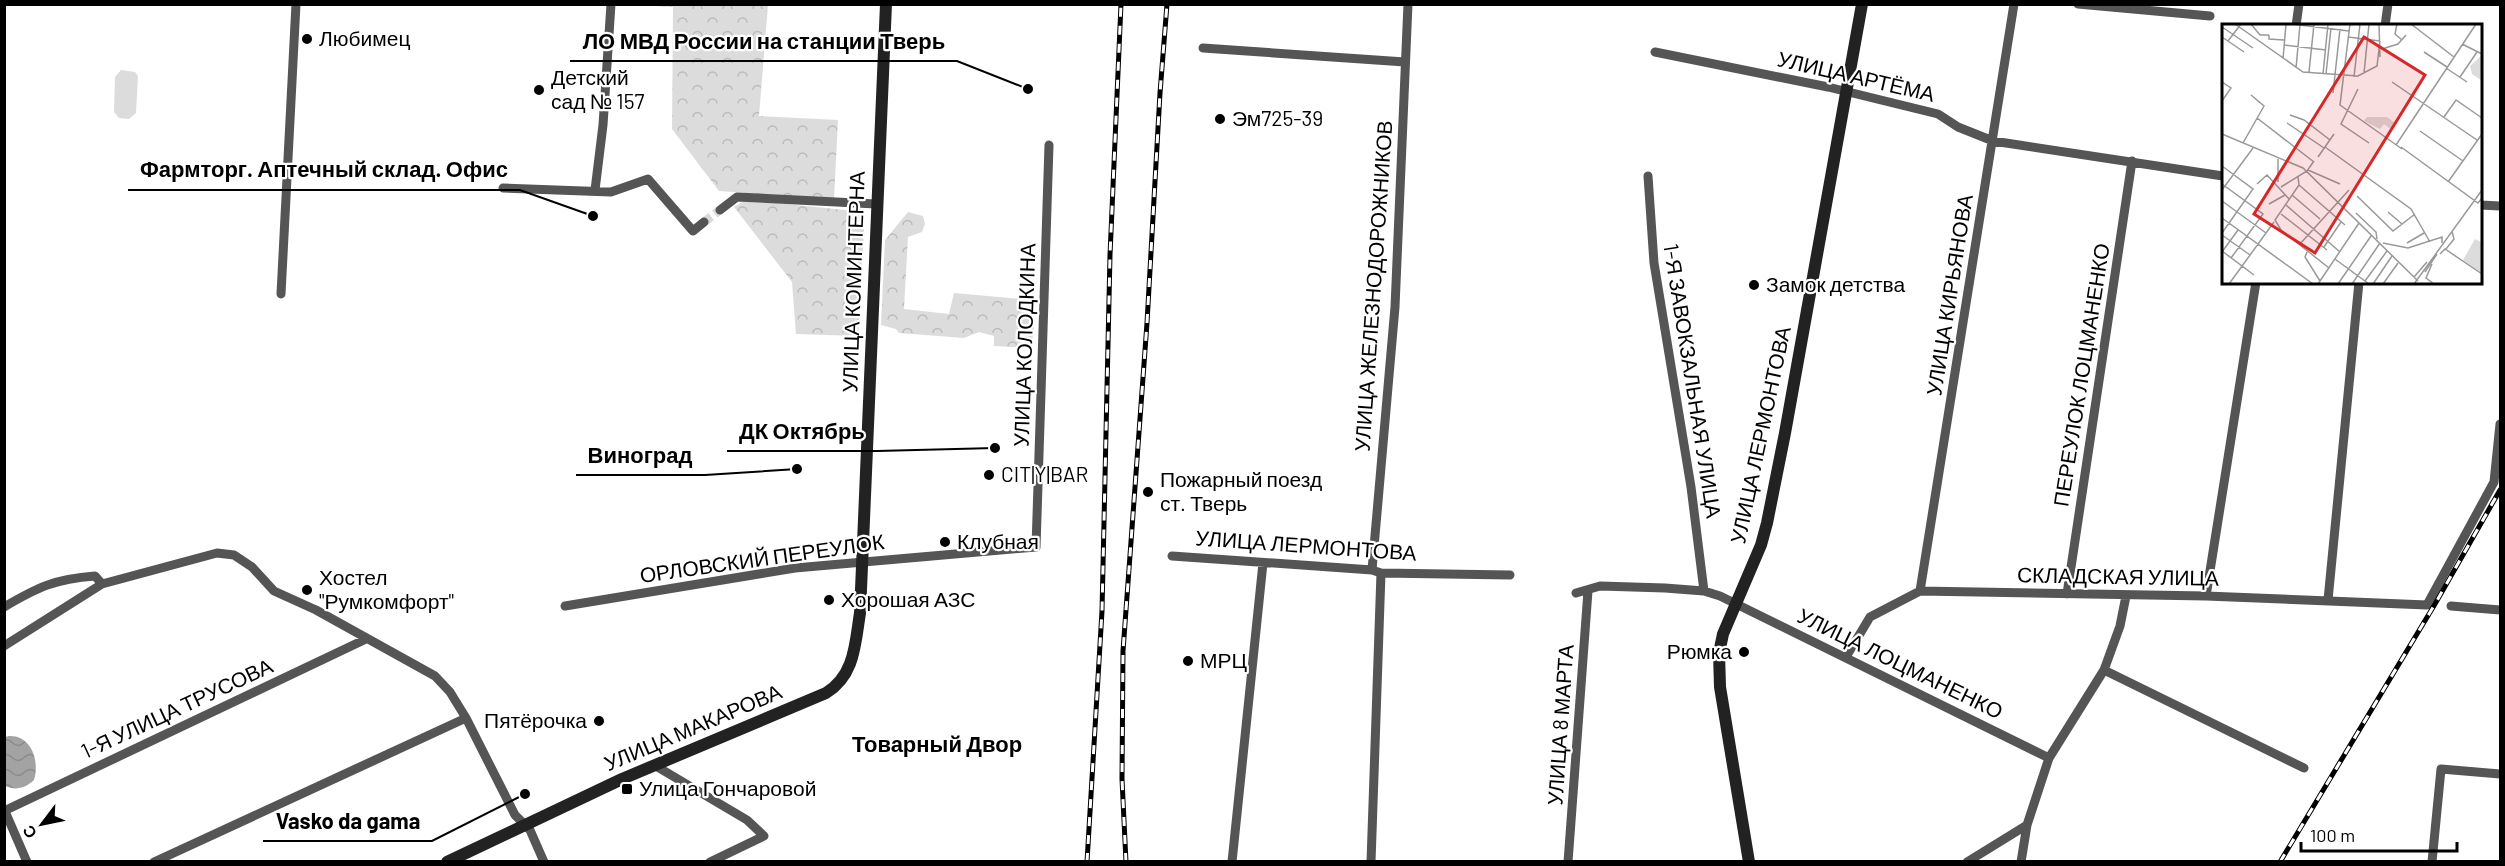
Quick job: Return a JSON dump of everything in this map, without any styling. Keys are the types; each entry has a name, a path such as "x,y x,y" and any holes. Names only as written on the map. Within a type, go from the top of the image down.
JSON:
{"main road":[{"name":"УЛИЦА КОМИНТЕРНА","path":"861,562 886,4"},
{"name":"УЛИЦА ЛЕРМОНТОВА","path":"1749,861 1718,674 1722,640 1734,604 1761,545 1769,514 1862,4"},
{"name":"УЛИЦА МАКАРОВА","path":"447,861 654,765 826,693 838,684 853,658 860,613 861,562"}],"street":[{"path":"280,294 296,4"},
{"path":"595,190 603,125 611,4"},
{"name":"УЛИЦА ЖЕЛЕЗНОДОРОЖНИКОВ","path":"1371,861 1376,571 1395,307 1408,4"},
{"name":"УЛИЦА КИРЬЯНОВА","path":"1920,591 2014,4"},
{"path":"2078,4 2210,16"},
{"path":"2296,24 2300,4"},
{"path":"2385,24 2388,4"},
{"path":"1203,48 1405,62"},
{"name":"УЛИЦА АРТЁМА","path":"1655,52 1846,92 1938,114 1959,127 1993,141 2222,176"},
{"name":"УЛИЦА КОЛОДКИНА","path":"1036,547 1049,145"},
{"name":"ПЕРЕУЛОК ЛОЦМАНЕНКО","path":"2067,594 2132,161"},
{"name":"1-Я ЗАВОКЗАЛЬНАЯ УЛИЦА","path":"1648,176 1654,263 1691,487 1704,591"},
{"path":"503,188 611,192 648,178 693,231 704,222"},
{"path":"720,210 736,197 876,204"},
{"path":"2481,205 2500,206"},
{"path":"2206,596 2256,284"},
{"path":"2328,600 2359,284"},
{"name":"СКЛАДСКАЯ УЛИЦА","path":"1846,657 1870,617 1920,591 2206,596 2427,605 2494,482 2500,423"},
{"name":"ОРЛОВСКИЙ ПЕРЕУЛОК","path":"566,606 795,568 1036,547"},
{"path":"4,645 102,584 217,553 234,555 252,567 274,591 316,610 435,676 450,692 466,718 516,815 530,830 544,861"},
{"name":"УЛИЦА ЛЕРМОНТОВА","path":"1172,556 1376,571 1510,575"},
{"path":"1232,861 1263,563"},
{"path":"4,607 37,588 65,578 95,576 102,584"},
{"path":"1576,593 1600,586 1704,591 1734,604"},
{"name":"УЛИЦА 8 МАРТА","path":"1568,861 1588,591"},
{"path":"2021,861 2027,825 2049,758 2104,670 2120,626 2126,596"},
{"name":"УЛИЦА ЛОЦМАНЕНКО","path":"1734,604 2049,758"},
{"path":"2451,606 2500,610"},
{"name":"1-Я УЛИЦА ТРУСОВА","path":"5,810 366,639"},
{"path":"2104,670 2304,768"},
{"path":"154,861 466,718"},
{"path":"654,765 747,820 764,836 710,861"},
{"path":"2432,861 2441,769 2500,774"},
{"path":"5,810 27,861"},
{"path":"1967,861 2027,825"}],"green space":[{"path":"636,5 768,5 759,116 838,120 834,199 719,191 672,129 673,7"},
{"path":"121,70 135,72 138,76 136,113 129,119 119,118 114,112 115,77"},
{"path":"746,200 865,212 858,336 796,334 792,282 734,207"},
{"path":"908,212 923,216 925,224 922,232 908,237 904,309 949,314 954,293 1031,300 1034,324 1030,348 994,346 994,336 979,332 964,338 899,333 896,329 881,325 885,240"}],"water":[{"path":"5,737 17,737 28,744 35,757 34,780 20,788 5,786"}],"tunnel":[{"path":"704,222 720,210"}],"railway":[{"path":"1087,862 1102,611 1110,255 1121,4"},
{"path":"1126,862 1122,779 1123,651 1167,4"},
{"path":"2280,862 2435,604 2500,490"}],"place":[{"name":"Любимец","path":"307,39"},
{"name":"ЛО МВД России на станции Тверь","path":"1028,89"},
{"name":"Детский сад № 157","path":"539,90"},
{"name":"Эм725-39","path":"1220,119"},
{"name":"Фармторг. Аптечный склад. Офис","path":"593,216"},
{"name":"Замок детства","path":"1754,285"},
{"name":"ДК Октябрь","path":"995,448"},
{"name":"Виноград","path":"797,469"},
{"name":"CIT|Y|BAR","path":"989,475"},
{"name":"Пожарный поезд ст. Тверь","path":"1148,492"},
{"name":"Клубная","path":"945,542"},
{"name":"Хостел \"Румкомфорт\"","path":"307,590"},
{"name":"Хорошая АЗС","path":"829,600"},
{"name":"Рюмка","path":"1744,652"},
{"name":"МРЦ","path":"1188,661"},
{"name":"Пятёрочка","path":"599,721"},
{"name":"Улица Гончаровой","path":"627,789"},
{"name":"Vasko da gama","path":"525,794"}],"district":[{"name":"Товарный Двор","path":"937,744"}]}
